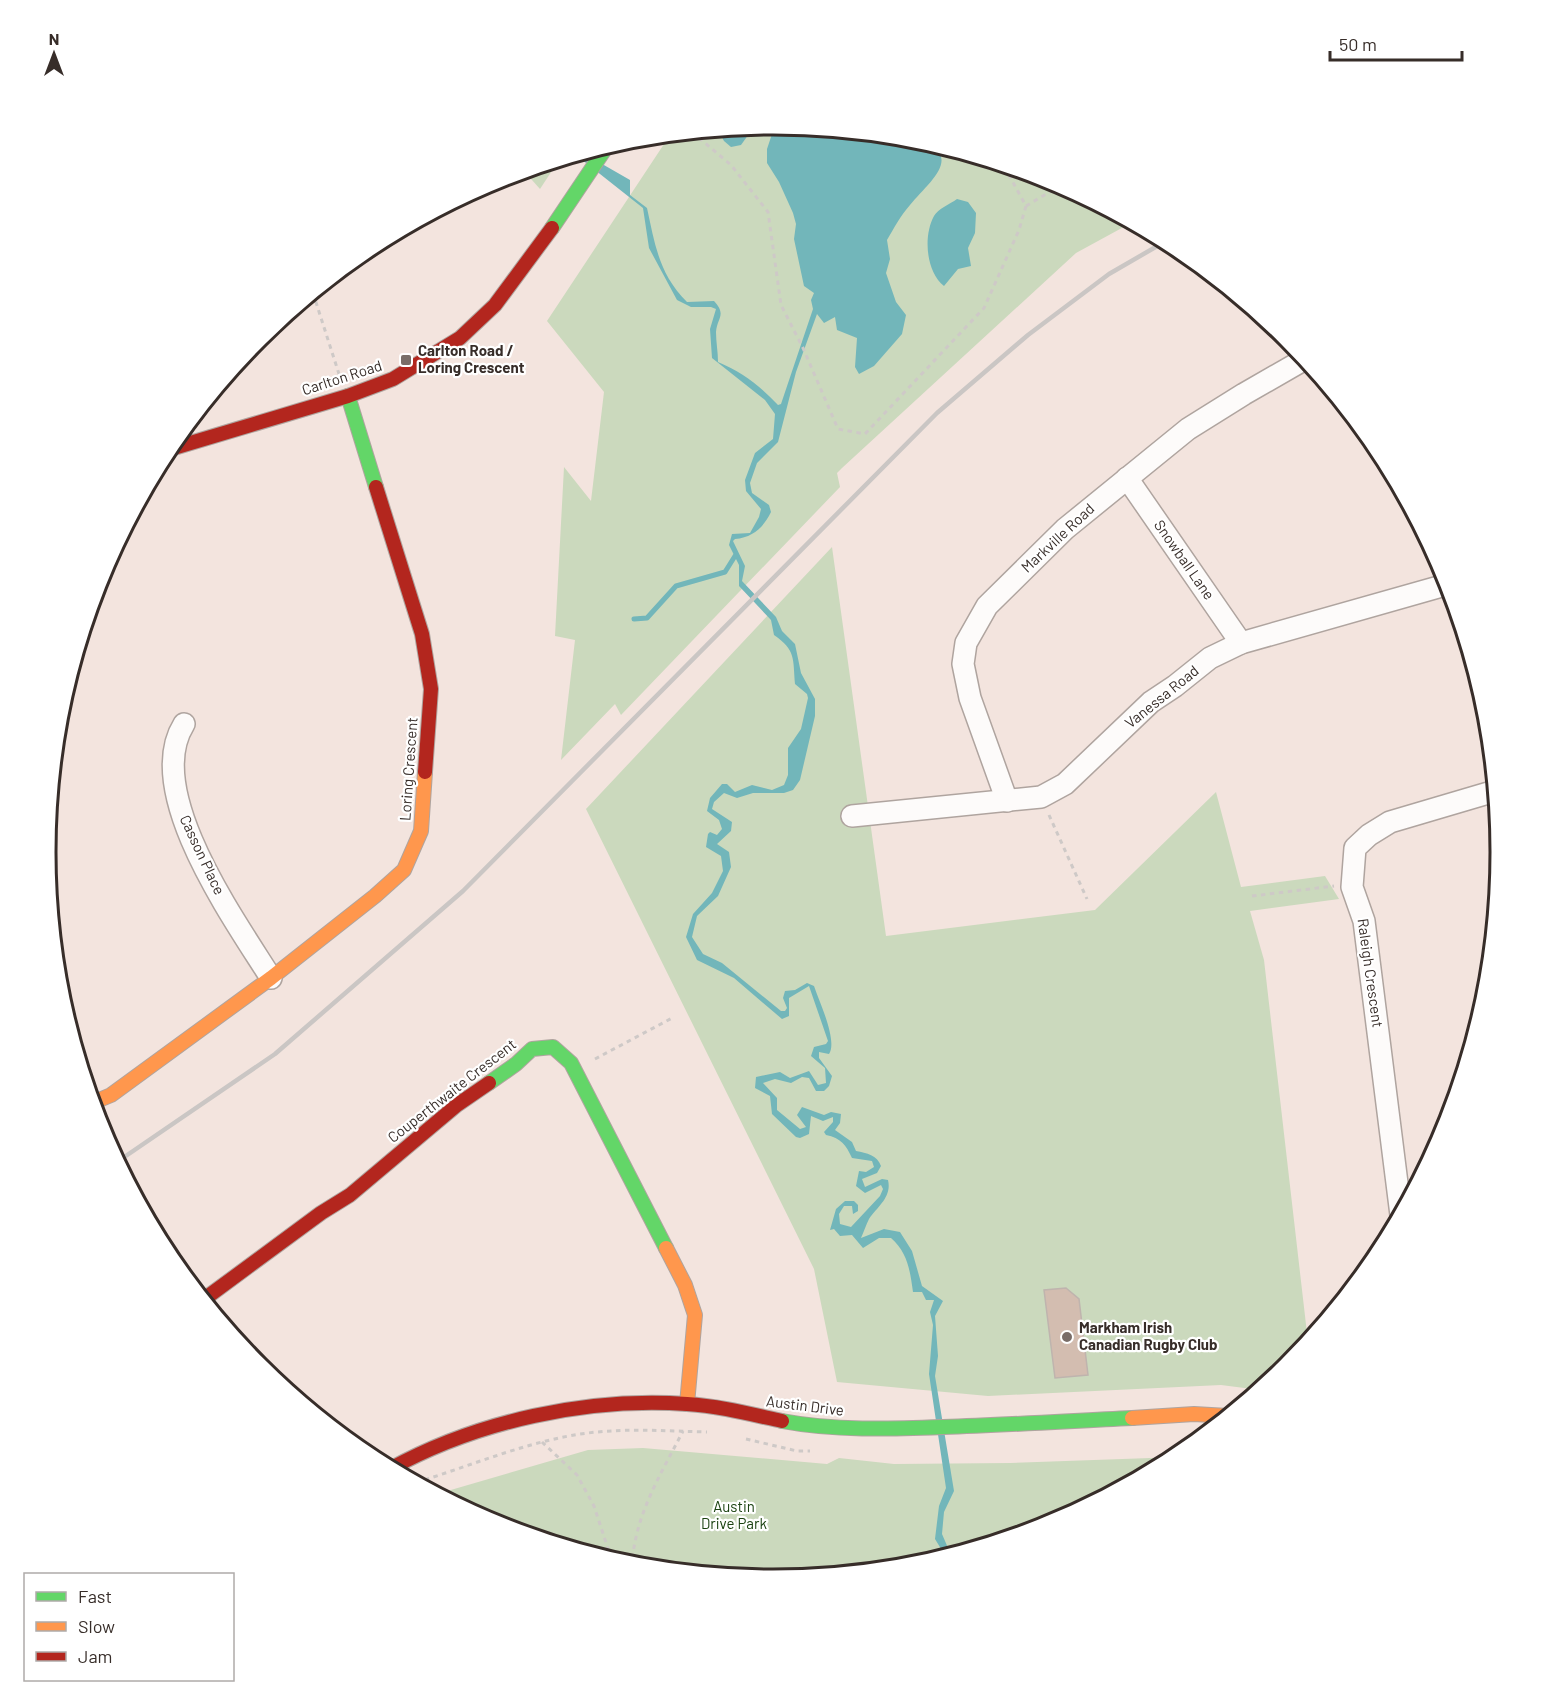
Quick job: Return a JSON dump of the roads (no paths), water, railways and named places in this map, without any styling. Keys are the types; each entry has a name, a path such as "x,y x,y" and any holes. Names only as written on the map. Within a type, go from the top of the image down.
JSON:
{"street":[{"name":"Carlton Road","path":"183,445 348,396 393,379 460,338 495,305 601,156"},
{"name":"Markville Road","path":"1007,801 970,698 963,663 966,642 987,606 1065,529 1188,429 1297,363"},
{"name":"Loring Crescent","path":"100,1100 111,1095 271,978 396,878 404,870 421,831 431,689 427,658 422,634 348,396"},
{"name":"Snowball Lane","path":"1127,478 1241,643"},
{"name":"Vanessa Road","path":"852,816 1041,796 1065,784 1151,702 1210,658 1241,643 1439,587"},
{"name":"Casson Place","path":"184,724 176,737 173,755 172,779 180,808 195,847 228,909 271,978"},
{"name":"Raleigh Crescent","path":"1399,1202 1364,921 1352,884 1355,848 1369,835 1390,822 1488,793"},
{"name":"Couperthwaite Crescent","path":"209,1295 321,1212 350,1195 457,1105 516,1064 532,1048 553,1047 571,1063 685,1286 694,1315 694,1341 687,1404"},
{"name":"Austin Drive","path":"398,1464 413,1456 493,1426 548,1412 619,1402 687,1404 829,1428 942,1428 1194,1414 1218,1415"}],"water":[{"path":"772,135 820,137 867,141 913,149 940,155 942,160 940,169 934,178 904,213 887,240 890,259 886,273 896,302 906,315 902,334 874,366 859,374 855,367 857,338 837,330 835,317 824,323 817,314 796,372 778,442 757,463 750,483 752,493 769,505 771,512 757,531 733,541 745,566 742,581 776,617 782,631 795,644 801,673 815,699 815,716 800,780 793,790 784,793 753,793 737,798 724,793 714,802 712,809 732,822 731,831 717,844 729,852 731,867 718,896 697,916 692,937 703,954 722,963 781,1011 787,1008 783,998 785,991 795,990 807,983 814,986 830,1031 829,1054 819,1052 819,1058 832,1076 829,1086 824,1091 816,1091 809,1078 802,1077 791,1083 775,1079 763,1083 777,1098 777,1110 800,1129 806,1127 797,1115 802,1107 824,1115 831,1112 841,1114 840,1123 835,1130 852,1142 856,1151 874,1157 881,1166 877,1173 862,1179 865,1187 882,1179 888,1180 889,1186 886,1196 869,1219 861,1238 884,1229 900,1232 912,1251 922,1286 943,1301 935,1316 938,1356 935,1376 954,1491 944,1512 942,1534 948,1548 942,1550 935,1539 939,1506 946,1488 929,1374 933,1325 930,1312 934,1300 926,1300 922,1292 913,1292 905,1256 891,1238 879,1238 863,1248 852,1235 840,1236 834,1229 830,1230 836,1209 845,1201 854,1201 858,1205 858,1211 853,1214 852,1206 844,1206 839,1214 840,1224 851,1227 880,1196 883,1189 881,1185 865,1193 856,1186 859,1171 866,1172 874,1167 872,1161 852,1158 842,1143 826,1135 824,1132 833,1122 833,1117 823,1121 811,1116 809,1134 800,1138 796,1137 772,1114 770,1096 755,1088 756,1077 780,1072 790,1078 809,1071 818,1085 826,1083 825,1068 811,1056 814,1047 826,1044 828,1041 809,986 789,998 789,1016 782,1019 734,978 697,960 686,937 693,914 712,893 723,871 721,856 706,847 708,834 710,832 717,835 722,829 719,820 707,811 710,798 722,784 727,784 735,792 752,785 772,790 784,785 788,775 788,748 801,729 808,698 807,694 795,684 792,656 786,645 774,635 771,620 739,586 739,565 729,545 732,534 750,533 759,517 761,509 746,491 745,480 755,453 773,439 775,414 765,400 712,358 710,329 716,309 691,307 677,300 649,248 643,208 583,160 592,158 630,180 630,195 647,208 660,258 670,281 687,302 714,301 720,310 716,332 718,362 750,380 778,405 781,404 813,309 811,300 814,293 804,286 794,239 796,224 779,182 767,163 767,149"},
{"path":"747,136 741,145 731,147 722,137"},
{"path":"957,199 968,202 976,213 975,233 968,248 971,266 958,269 944,286 933,272 930,263 928,233 936,213"}],"waterway":[{"path":"634,619 647,618 676,586 725,572 735,556"}],"railway":[{"path":"124,1158 275,1054 463,891 937,413 1028,335 1109,274 1157,246"}],"place":[{"name":"Carlton Road / Loring Crescent","path":"406,360"},
{"name":"Markham Irish Canadian Rugby Club","path":"1067,1337"}],"park label":[{"name":"Austin Drive Park","path":"734,1516"}]}
